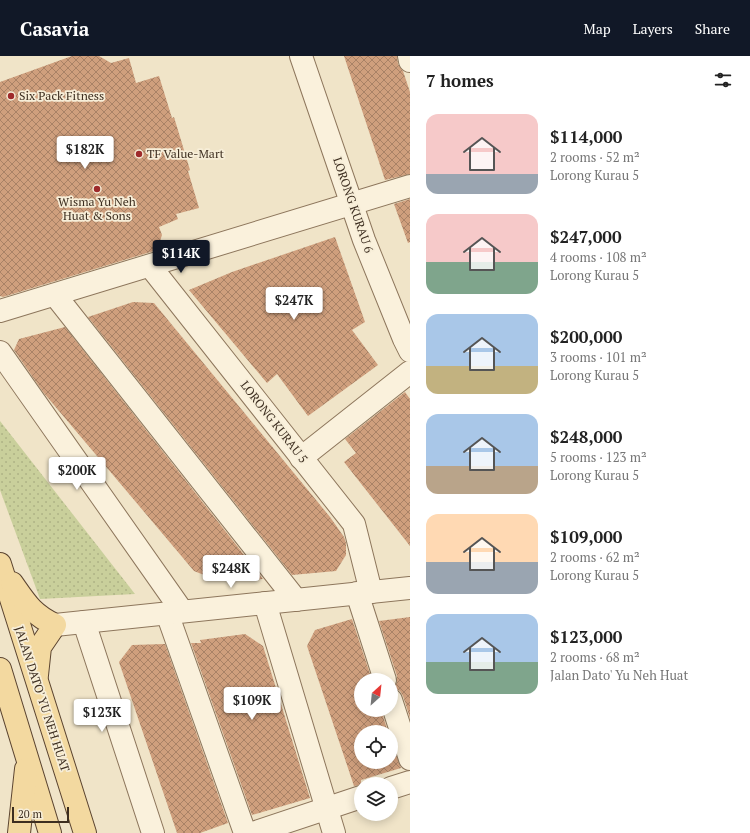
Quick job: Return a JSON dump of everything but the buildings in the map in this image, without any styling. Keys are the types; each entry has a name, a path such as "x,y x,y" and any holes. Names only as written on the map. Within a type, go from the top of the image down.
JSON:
{"main road":[{"path":"0,566 32,610 40,618 55,625 40,647 37,682"},
{"name":"JALAN DATO' YU NEH HUAT","path":"0,566 85,833"},
{"path":"0,669 50,833"},
{"path":"19,833 27,757"}],"street":[{"name":"LORONG KURAU 6","path":"301,56 352,204 379,277 404,340 410,351"},
{"path":"409,56 410,61"},
{"path":"0,311 410,186"},
{"name":"LORONG KURAU 5","path":"150,266 354,524 364,592 383,673"},
{"path":"55,295 296,600"},
{"path":"0,352 174,612 245,833"},
{"path":"301,458 410,372"},
{"path":"55,625 410,588"},
{"path":"265,603 334,833"},
{"path":"84,622 153,833"},
{"path":"396,717 410,759"},
{"path":"398,786 410,782"},
{"path":"253,833 354,799"}],"green space":[{"path":"0,421 135,594 40,599 0,490"}],"place":[{"name":"Six Pack Fitness","path":"11,96"},
{"name":"TF Value-Mart","path":"139,154"},
{"name":"Wisma Yu Neh Huat & Sons","path":"97,189"}]}
